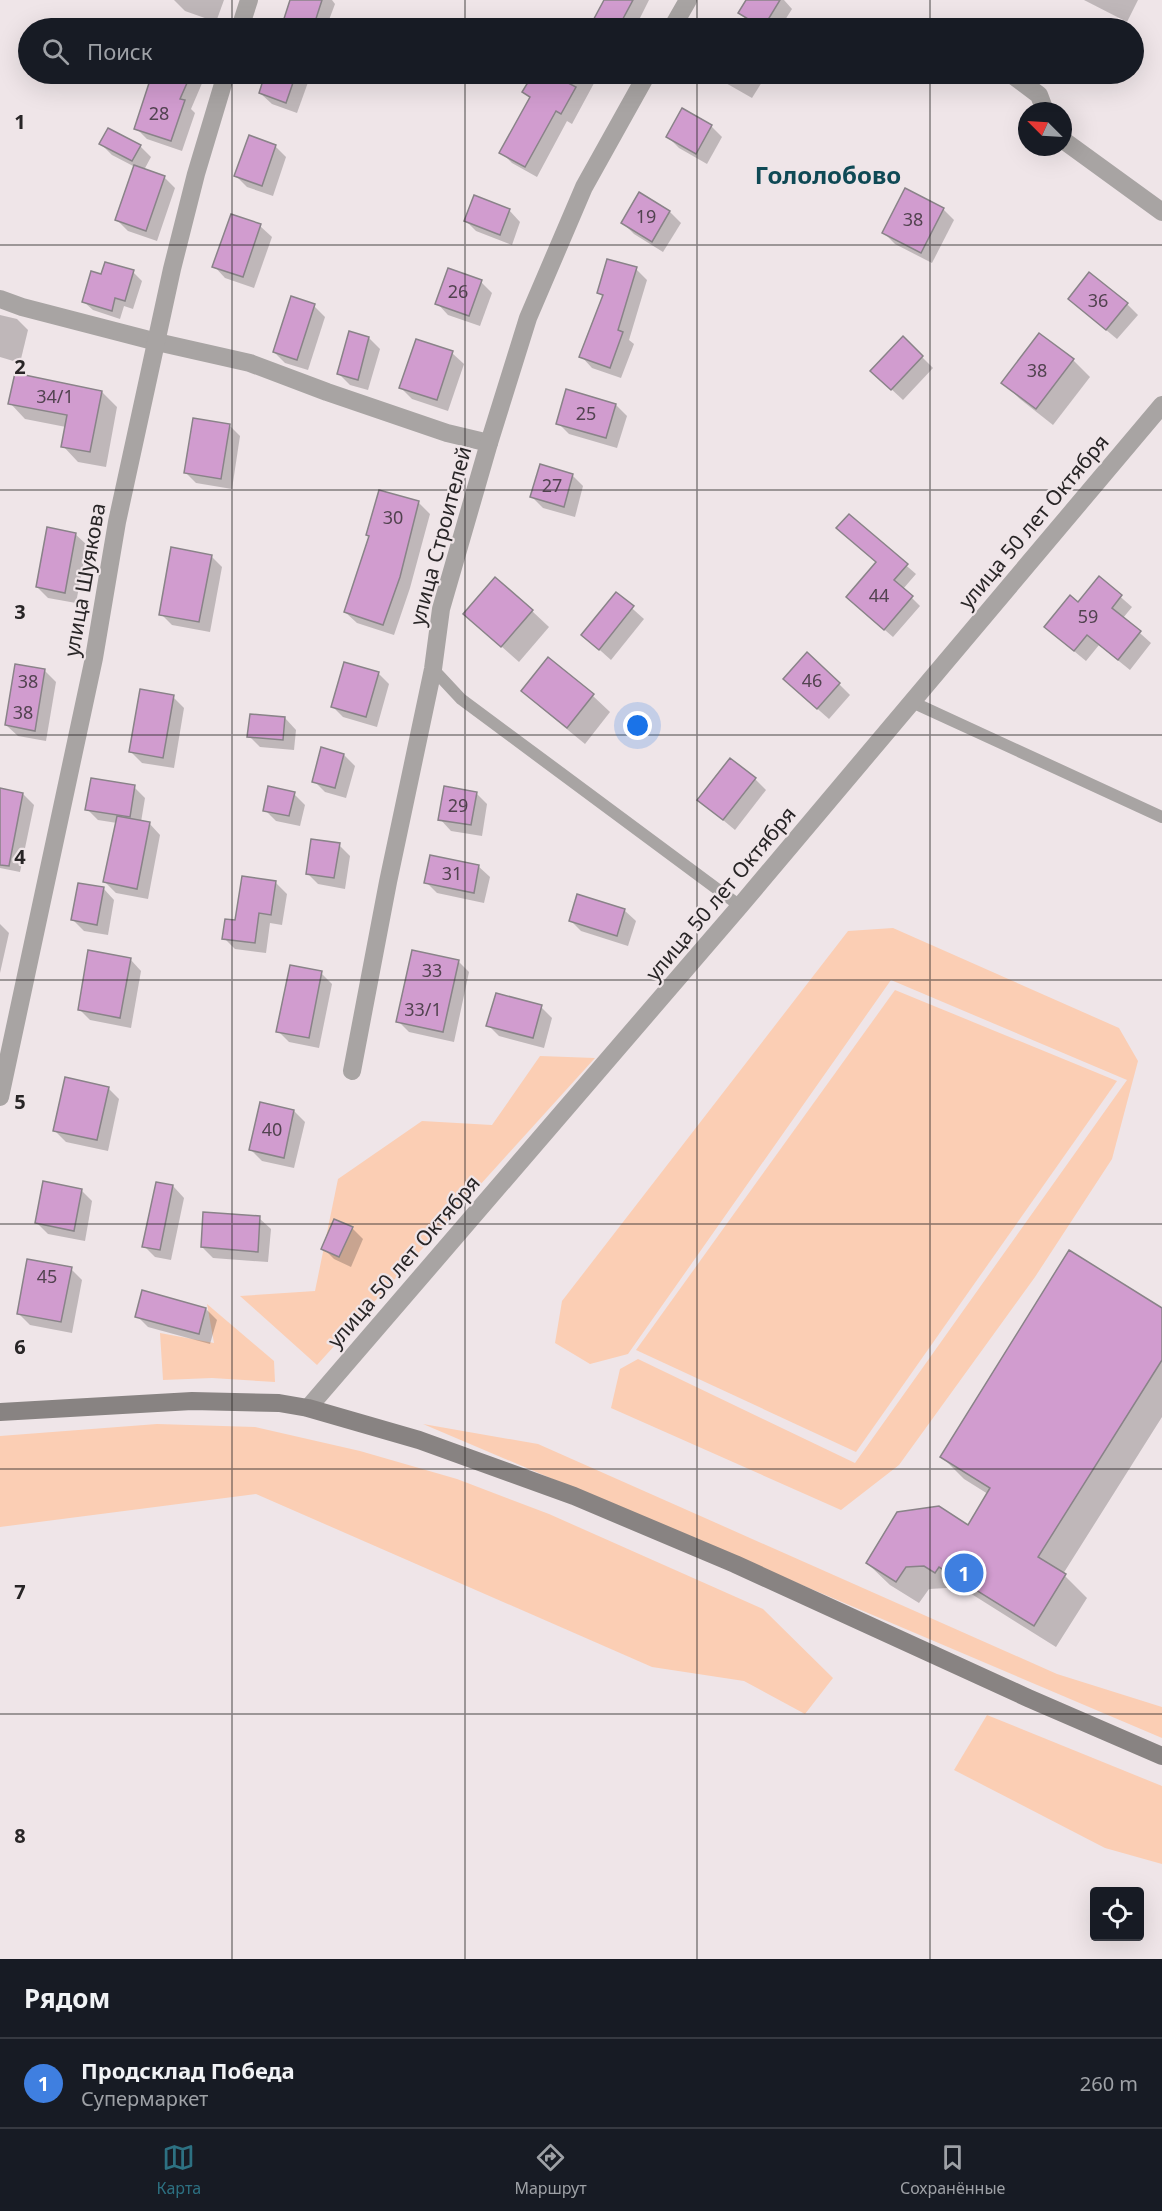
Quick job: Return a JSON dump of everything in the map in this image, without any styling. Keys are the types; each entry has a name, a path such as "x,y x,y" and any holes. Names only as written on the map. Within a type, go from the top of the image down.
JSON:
{"street":[{"path":"243,18 249,0"},
{"path":"678,18 688,0"},
{"name":"улица Шуякова","path":"0,1097 94,658 117,522 172,268 193,185 223,84"},
{"name":"улица Строителей","path":"352,1071 388,882 433,669 441,609 489,443 528,318 584,187 641,84"},
{"path":"1024,84 1039,95 1042,102"},
{"path":"1072,147 1162,212"},
{"path":"0,299 22,307 157,342 250,363 447,433 489,443"},
{"name":"улица 50 лет Октября","path":"308,1408 740,906 1162,405"},
{"path":"0,1412 192,1401 279,1403 308,1408 419,1440 573,1496 735,1564 1028,1698 1162,1756"}],"lane":[{"path":"433,669 461,699 740,906"},
{"path":"912,702 1162,817"}],"shaded area":[{"path":"893,928 1119,1028 1138,1061 1112,1159 1035,1277 899,1465 841,1510 611,1408 620,1369 638,1359 855,1463 1127,1080 891,980 628,1354 590,1364 555,1343 562,1301 848,931"},
{"path":"895,990 1117,1081 856,1452 636,1350"},
{"path":"540,1056 595,1058 317,1365 240,1296 315,1291 338,1179 422,1121 492,1125"},
{"path":"207,1304 274,1361 275,1382 212,1378 163,1380 160,1333 214,1343"},
{"path":"157,1424 255,1427 360,1451 457,1479 549,1514 763,1609 833,1678 805,1714 744,1681 652,1667 256,1494 0,1527 0,1436"},
{"path":"423,1424 538,1444 1057,1674 1162,1707 1162,1738"},
{"path":"987,1715 1162,1786 1162,1864 1105,1848 954,1770"}],"building":[{"path":"290,0 322,0 316,18 284,18"},
{"path":"604,0 633,0 623,18 594,18"},
{"path":"746,0 780,0 769,18 746,18 738,13"},
{"path":"149,84 187,84 180,99 185,100 171,141 134,129"},
{"path":"262,84 293,84 286,103 259,93"},
{"path":"527,84 570,84 576,87 561,114 556,111 525,167 499,153 530,97 522,92"},
{"path":"682,108 712,125 696,154 666,137"},
{"path":"108,128 141,145 132,161 99,144"},
{"path":"249,135 276,145 262,186 234,176"},
{"path":"134,165 165,176 146,231 115,220"},
{"path":"905,188 944,208 921,253 882,233"},
{"path":"639,192 670,211 652,242 621,223"},
{"path":"474,195 510,209 500,235 464,221"},
{"path":"231,214 261,224 243,277 212,267"},
{"path":"607,259 637,267 618,330 623,332 610,368 579,357 603,295 597,293"},
{"path":"105,262 134,270 125,301 115,298 112,311 82,302 91,271 101,274"},
{"path":"448,268 482,280 469,316 435,304"},
{"path":"1089,272 1128,303 1106,330 1068,299"},
{"path":"291,296 315,304 297,360 273,352"},
{"path":"349,331 369,337 358,380 337,374"},
{"path":"1039,333 1074,359 1036,409 1001,383"},
{"path":"903,336 923,356 891,390 870,371"},
{"path":"416,339 453,351 437,400 399,388"},
{"path":"15,373 102,391 90,452 61,447 67,415 8,404"},
{"path":"566,389 616,404 606,438 556,424"},
{"path":"193,418 230,424 221,479 184,473"},
{"path":"540,464 573,474 564,507 530,497"},
{"path":"379,490 419,501 400,577 383,625 344,612 369,536 366,535"},
{"path":"849,514 908,564 894,580 913,596 884,630 846,597 876,562 836,528"},
{"path":"47,527 76,533 65,593 36,587"},
{"path":"171,547 212,555 199,622 159,615"},
{"path":"1099,576 1122,595 1112,608 1141,631 1118,660 1087,635 1074,651 1044,627 1070,595 1078,602"},
{"path":"495,577 533,610 501,647 463,614"},
{"path":"616,592 634,606 599,650 581,635"},
{"path":"807,652 840,683 817,709 783,679"},
{"path":"548,657 594,694 567,728 521,691"},
{"path":"344,662 379,672 366,717 331,707"},
{"path":"15,664 45,669 35,731 5,725"},
{"path":"140,689 174,695 163,758 129,752"},
{"path":"250,714 285,717 283,740 247,737"},
{"path":"321,747 344,754 335,788 312,782"},
{"path":"730,758 756,778 723,820 697,800"},
{"path":"91,778 135,785 130,817 85,810"},
{"path":"268,786 295,792 289,816 263,811"},
{"path":"444,786 477,792 471,825 438,820"},
{"path":"0,788 23,793 9,866 0,865"},
{"path":"117,816 150,822 137,889 103,882"},
{"path":"311,839 340,843 334,878 306,874"},
{"path":"430,855 479,865 474,893 424,883"},
{"path":"242,876 276,881 271,915 259,913 255,943 222,939 225,919 235,920"},
{"path":"78,883 104,887 97,925 71,920"},
{"path":"577,894 625,909 617,936 569,921"},
{"path":"88,950 131,958 120,1018 78,1010"},
{"path":"412,950 459,960 443,1032 396,1022"},
{"path":"290,965 322,971 309,1038 276,1032"},
{"path":"496,993 542,1005 533,1038 486,1026"},
{"path":"65,1077 109,1087 97,1140 53,1131"},
{"path":"260,1102 294,1110 284,1158 249,1150"},
{"path":"43,1181 82,1189 74,1231 35,1223"},
{"path":"156,1182 173,1185 160,1250 142,1247"},
{"path":"203,1212 260,1216 258,1252 201,1247"},
{"path":"334,1219 353,1227 339,1257 321,1249"},
{"path":"1069,1250 1162,1308 1162,1360 1038,1557 1066,1574 1034,1626 939,1567 935,1573 924,1566 906,1567 896,1582 866,1563 897,1512 939,1506 968,1525 990,1488 940,1457"},
{"path":"27,1259 72,1267 61,1322 17,1314"},
{"path":"142,1290 206,1308 199,1334 135,1317"}],"place":[{"name":"Продсклад Победа","path":"964,1573"}],"district":[{"name":"Гололобово","path":"828,176"}]}
